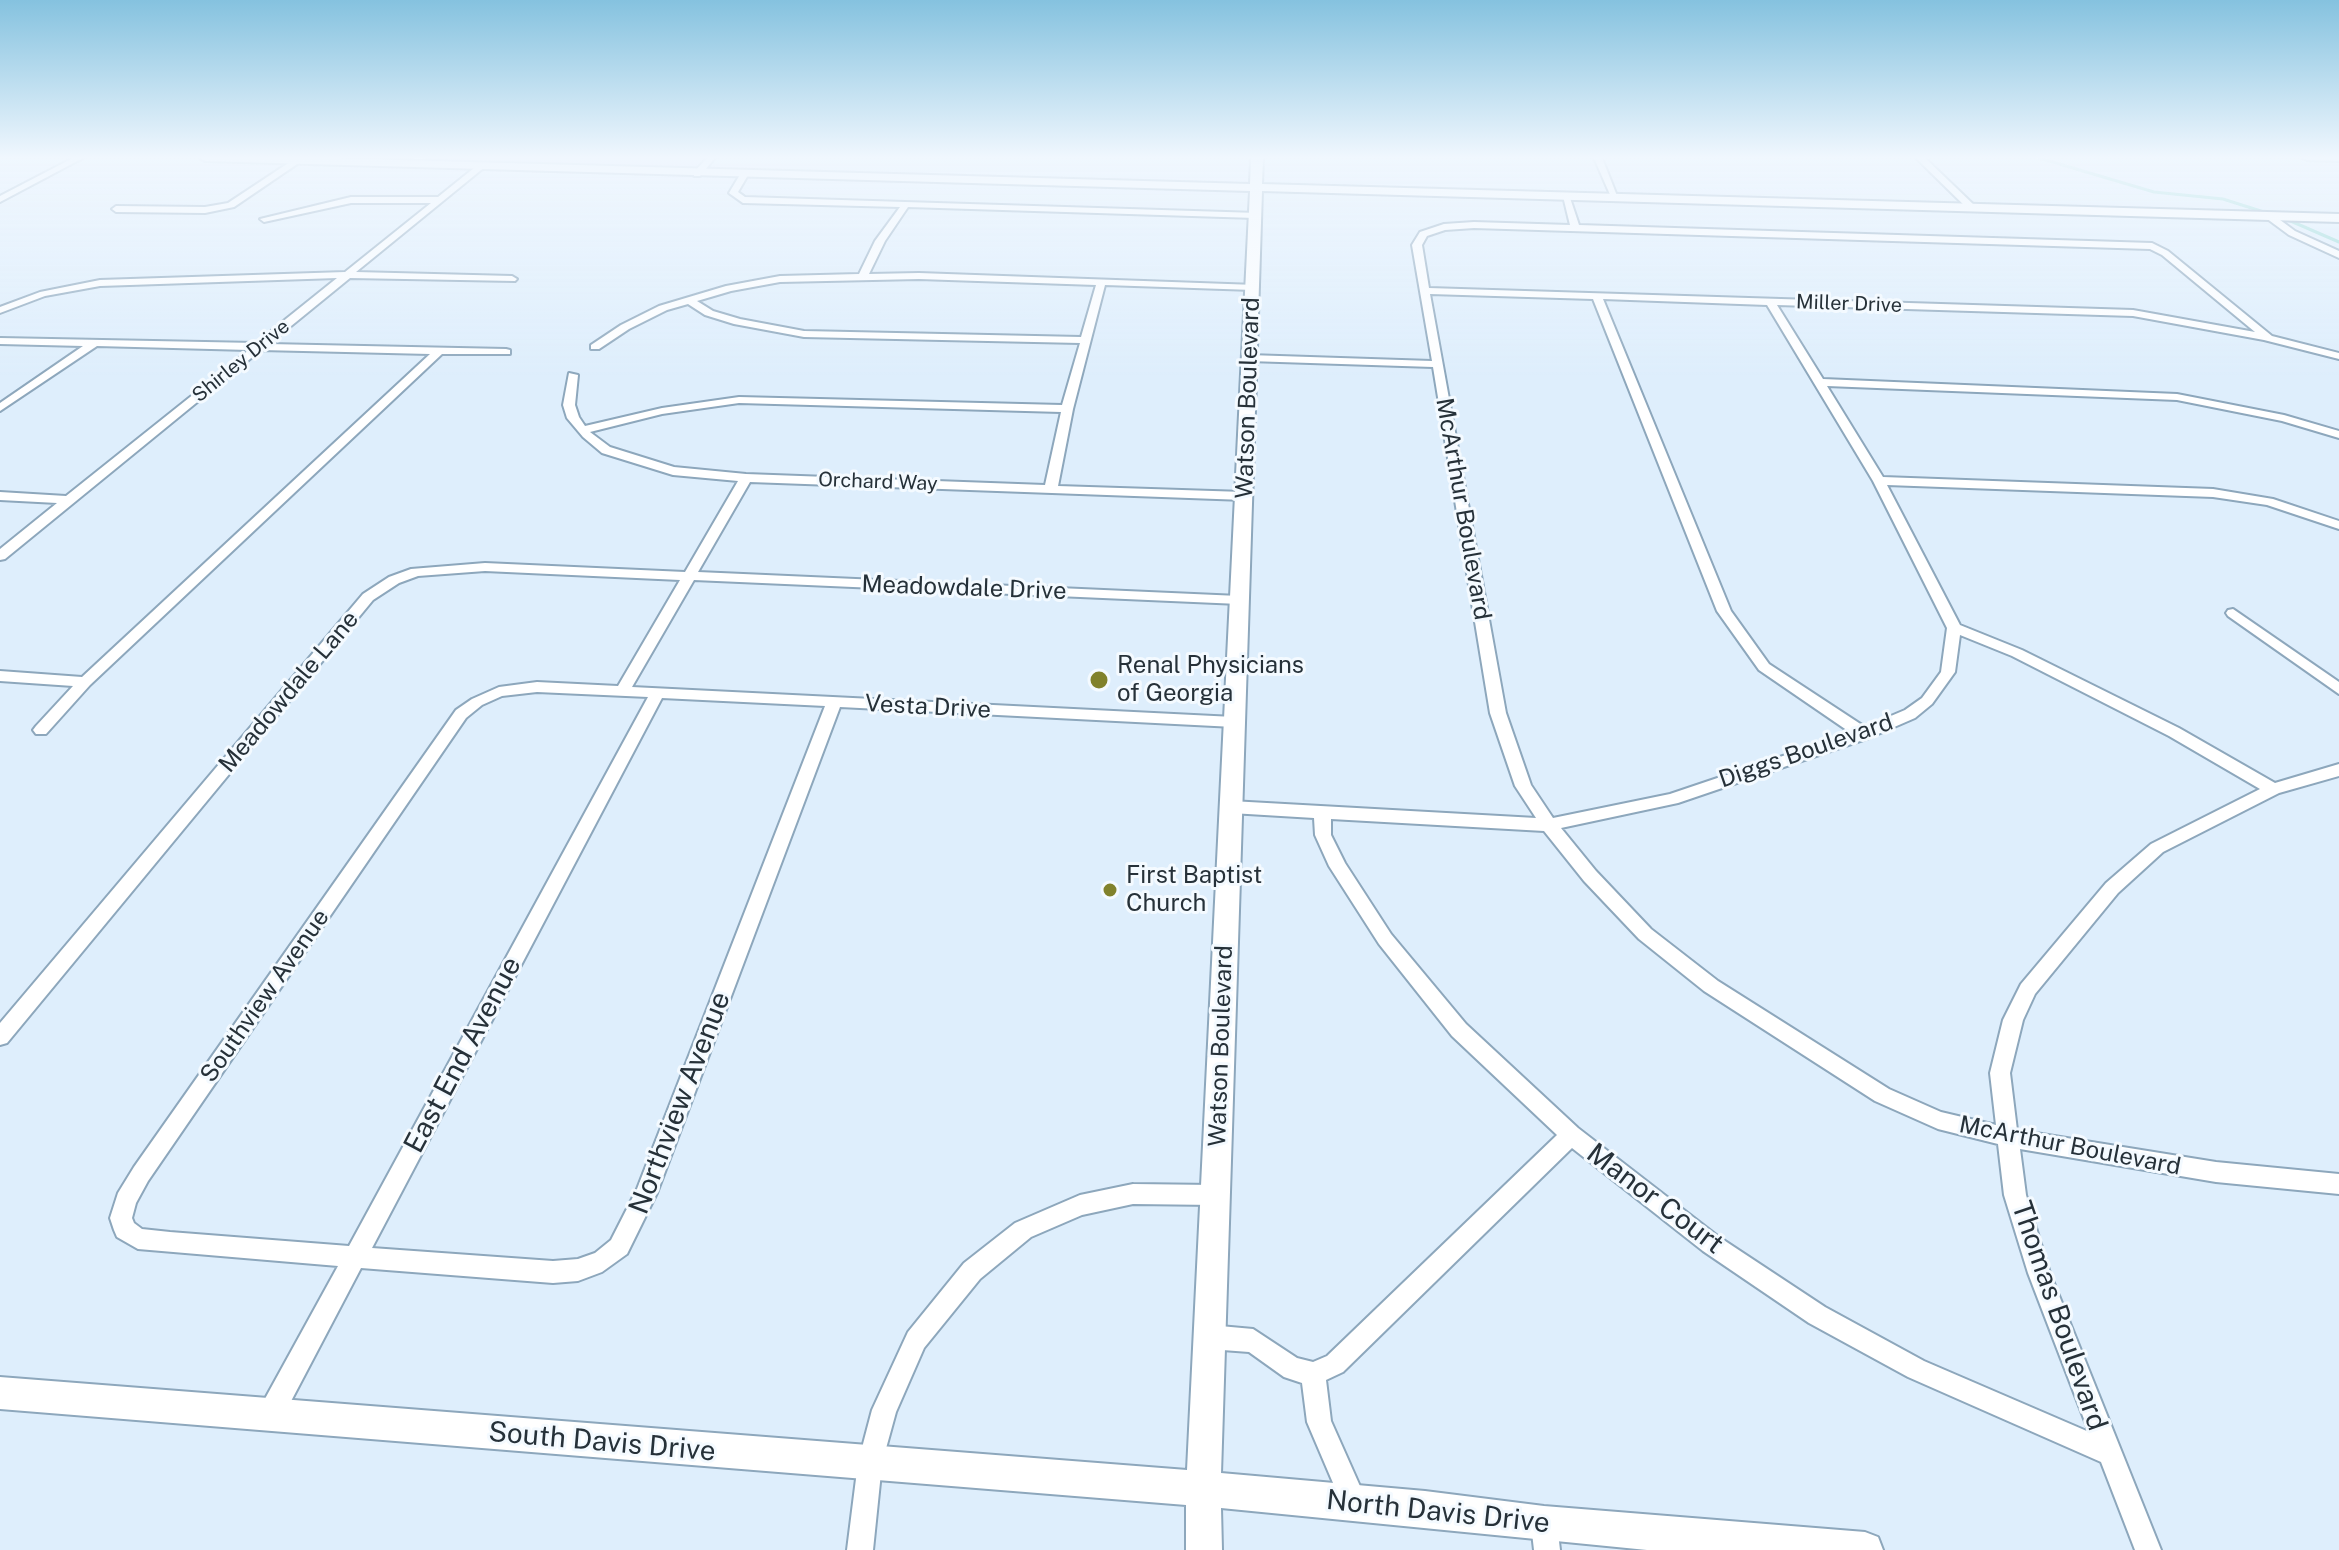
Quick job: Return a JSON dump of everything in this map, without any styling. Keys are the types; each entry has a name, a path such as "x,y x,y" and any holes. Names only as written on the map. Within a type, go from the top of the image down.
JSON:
{"street":[{"name":"Shirley Drive","path":"0,556 402,230"},
{"path":"863,276 888,230"},
{"name":"Watson Boulevard","path":"1204,1550 1203,1489 1255,230"},
{"name":"McArthur Boulevard","path":"1434,230 1423,234 1417,245 1498,713 1523,786 1549,825 1590,876 1645,934 1711,986 1882,1095 1938,1120 2007,1138 2216,1172 2339,1184"},
{"name":"McArthur Boulevard","path":"1650,230 2152,246 2268,338 2339,356"},
{"path":"2288,230 2339,255"},
{"path":"0,310 43,294 100,283 347,275 512,279"},
{"path":"595,347 644,316 756,282 863,276 1253,287"},
{"path":"1051,488 1067,409 1101,283"},
{"name":"Miller Drive","path":"1427,291 2133,313 2268,338"},
{"path":"1597,296 1724,611 1764,667 1864,734"},
{"path":"689,300 709,313 738,322 804,334 1087,340"},
{"path":"1770,301 1879,481 1954,628 2017,653 2273,789"},
{"path":"0,341 506,352"},
{"path":"0,408 93,344"},
{"path":"41,730 85,682 439,351"},
{"path":"1249,358 1437,364"},
{"path":"573,375 569,405 582,430 662,411 739,400 1067,409"},
{"path":"1819,382 2177,397 2284,418 2339,435"},
{"name":"Orchard Way","path":"582,430 606,450 648,466 746,478 1244,496"},
{"path":"622,692 746,478"},
{"path":"1879,481 2213,493 2269,502 2339,525"},
{"path":"0,496 66,500"},
{"name":"Meadowdale Lane","path":"0,1037 368,597 394,580 439,568 485,567 689,576"},
{"name":"Meadowdale Drive","path":"689,576 1239,600"},
{"path":"2233,613 2339,689"},
{"name":"Diggs Boulevard","path":"1231,807 1549,825 1672,799 1864,734 1910,714 1927,701 1948,672 1954,628"},
{"path":"0,676 85,682"},
{"name":"Southview Avenue","path":"355,1256 138,1239 125,1230 121,1218 126,1200 141,1174 461,714 477,702 517,689 622,692"},
{"name":"Vesta Drive","path":"622,692 1234,722"},
{"name":"East End Avenue","path":"270,1415 657,694"},
{"name":"Northview Avenue","path":"355,1256 553,1272 590,1266 619,1247 646,1193 834,703"},
{"name":"Thomas Boulevard","path":"2148,1550 2039,1273 2015,1195 2000,1073 2013,1020 2028,989 2112,888 2157,848 2273,789 2339,770"},
{"name":"Manor Court","path":"1322,812 1323,835 1338,866 1385,939 1459,1030 1571,1135 1711,1244 1817,1315 1916,1369 2107,1452"},
{"path":"1209,1337 1253,1341 1292,1369 1313,1374 1335,1364 1571,1135"},
{"path":"860,1550 870,1463 884,1410 916,1340 972,1271 1023,1230 1080,1205 1133,1194 1215,1195"},
{"path":"1313,1374 1319,1422 1354,1502"},
{"name":"South Davis Drive","path":"0,1393 1203,1489"},
{"name":"North Davis Drive","path":"1203,1489 1354,1502 1546,1537 1865,1550"}],"waterway":[{"path":"2312,230 2339,242"}],"place":[{"name":"Renal Physicians of Georgia","path":"1099,680"},
{"name":"First Baptist Church","path":"1110,890"}]}
